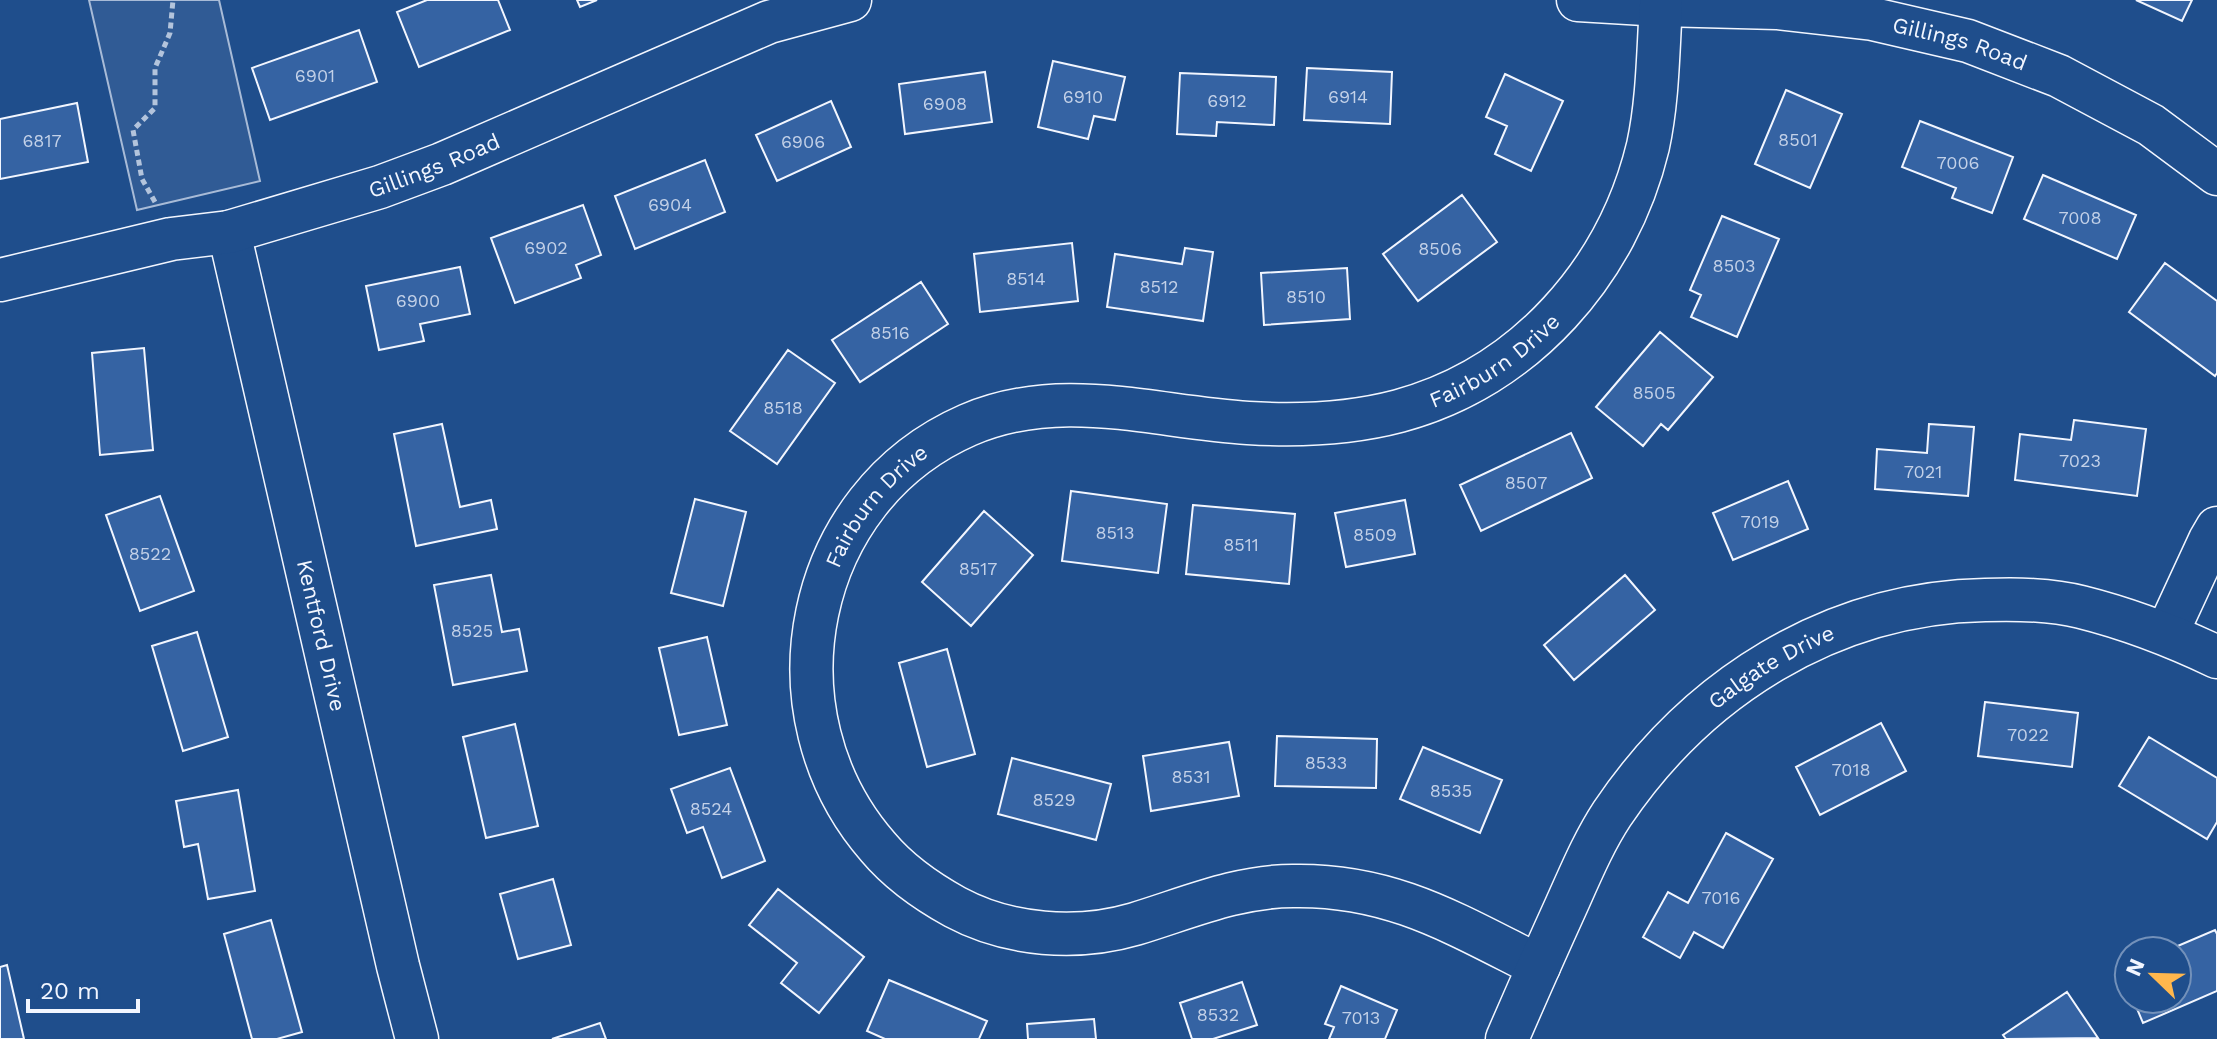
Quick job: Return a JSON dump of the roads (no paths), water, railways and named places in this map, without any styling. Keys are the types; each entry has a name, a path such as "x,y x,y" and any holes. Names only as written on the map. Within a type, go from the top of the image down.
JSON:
{"street":[{"name":"Gillings Road","path":"1578,0 1777,8 1873,19 1968,41 2059,76 2151,125 2217,174"},
{"name":"Gillings Road","path":"0,280 171,239 229,232 380,187 442,164 769,22 824,3"},
{"name":"Fairburn Drive","path":"1539,966 1411,904 1343,888 1291,885 1246,890 1223,894 1131,925 1078,933 1016,928 961,910 922,887 893,862 875,844 842,796 825,755 815,718 811,680 813,634 820,596 831,565 848,530 867,503 918,454 974,422 1022,408 1067,403 1244,423 1347,421 1399,411 1434,399 1478,378 1511,357 1546,328 1577,294 1603,257 1624,217 1641,169 1654,110 1661,5"},
{"name":"Kentford Drive","path":"229,232 417,1039"},
{"path":"2167,633 2217,528"},
{"name":"Galgate Drive","path":"1507,1039 1587,858 1609,818 1665,746 1698,714 1740,681 1784,653 1826,633 1875,616 1927,605 2020,599 2079,606 2167,633 2217,657"}]}
